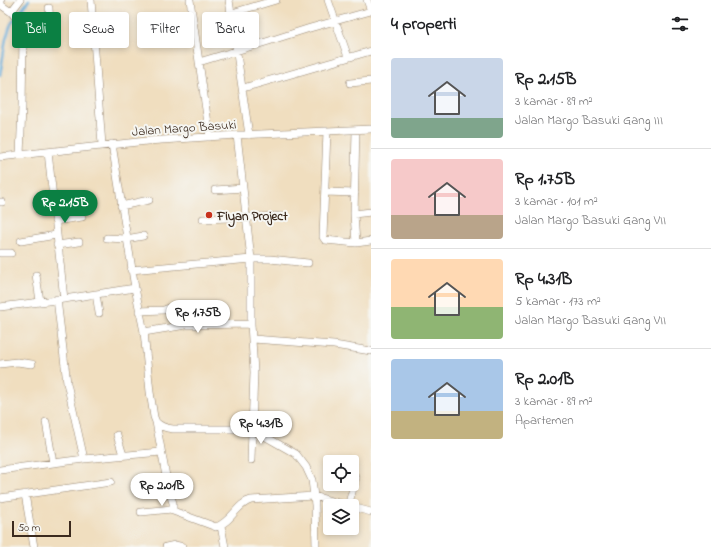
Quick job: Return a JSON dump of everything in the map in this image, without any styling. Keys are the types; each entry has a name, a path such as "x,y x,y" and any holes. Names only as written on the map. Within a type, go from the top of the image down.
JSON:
{"street":[{"path":"1,0 1,5 11,12 20,0"},
{"path":"91,0 102,145"},
{"path":"190,0 210,137"},
{"path":"229,0 232,12"},
{"path":"235,12 276,0"},
{"path":"328,0 348,57"},
{"path":"198,62 371,11 367,0"},
{"path":"49,8 49,12"},
{"path":"20,155 23,48"},
{"path":"236,48 249,135"},
{"path":"243,88 371,51"},
{"path":"350,83 371,81"},
{"name":"Jalan Margo Basuki","path":"0,157 112,144 237,135 371,129"},
{"path":"356,130 354,214 356,243"},
{"path":"327,131 324,238 325,240 356,243 371,241"},
{"path":"237,135 245,218 251,259 251,324 253,339 251,460"},
{"path":"112,144 120,179 121,206 134,288 144,332 154,417 173,503 172,509"},
{"path":"48,152 57,245 67,383 84,459"},
{"path":"215,190 243,188"},
{"path":"326,192 355,193"},
{"path":"121,206 149,200"},
{"path":"354,214 371,212"},
{"path":"203,219 282,216"},
{"path":"55,222 82,217"},
{"path":"21,241 56,235"},
{"path":"107,238 126,239 143,236"},
{"path":"57,245 79,242"},
{"path":"0,253 11,253"},
{"path":"132,270 251,259 270,259 308,263"},
{"path":"36,275 40,301"},
{"path":"0,307 134,288"},
{"path":"96,294 99,313"},
{"path":"139,311 164,310 169,308"},
{"path":"144,332 186,325 251,324"},
{"path":"253,339 334,346 371,351"},
{"path":"0,364 17,362 32,364"},
{"path":"46,422 54,463"},
{"path":"156,422 166,428 173,429 252,429 296,454 306,466 312,477 316,547"},
{"path":"117,435 123,455"},
{"path":"0,470 84,459 161,452"},
{"path":"0,498 110,482"},
{"path":"25,494 34,547"},
{"path":"141,512 172,509 176,512 215,527 221,526 229,520 244,503 249,500 314,496 324,499"},
{"path":"359,509 371,512"},
{"path":"221,526 225,547"},
{"path":"166,547 175,545 183,547"}],"waterway":[{"path":"0,75 6,39 11,24 29,0"}],"place":[{"name":"Fiyan Project","path":"209,215"}]}
